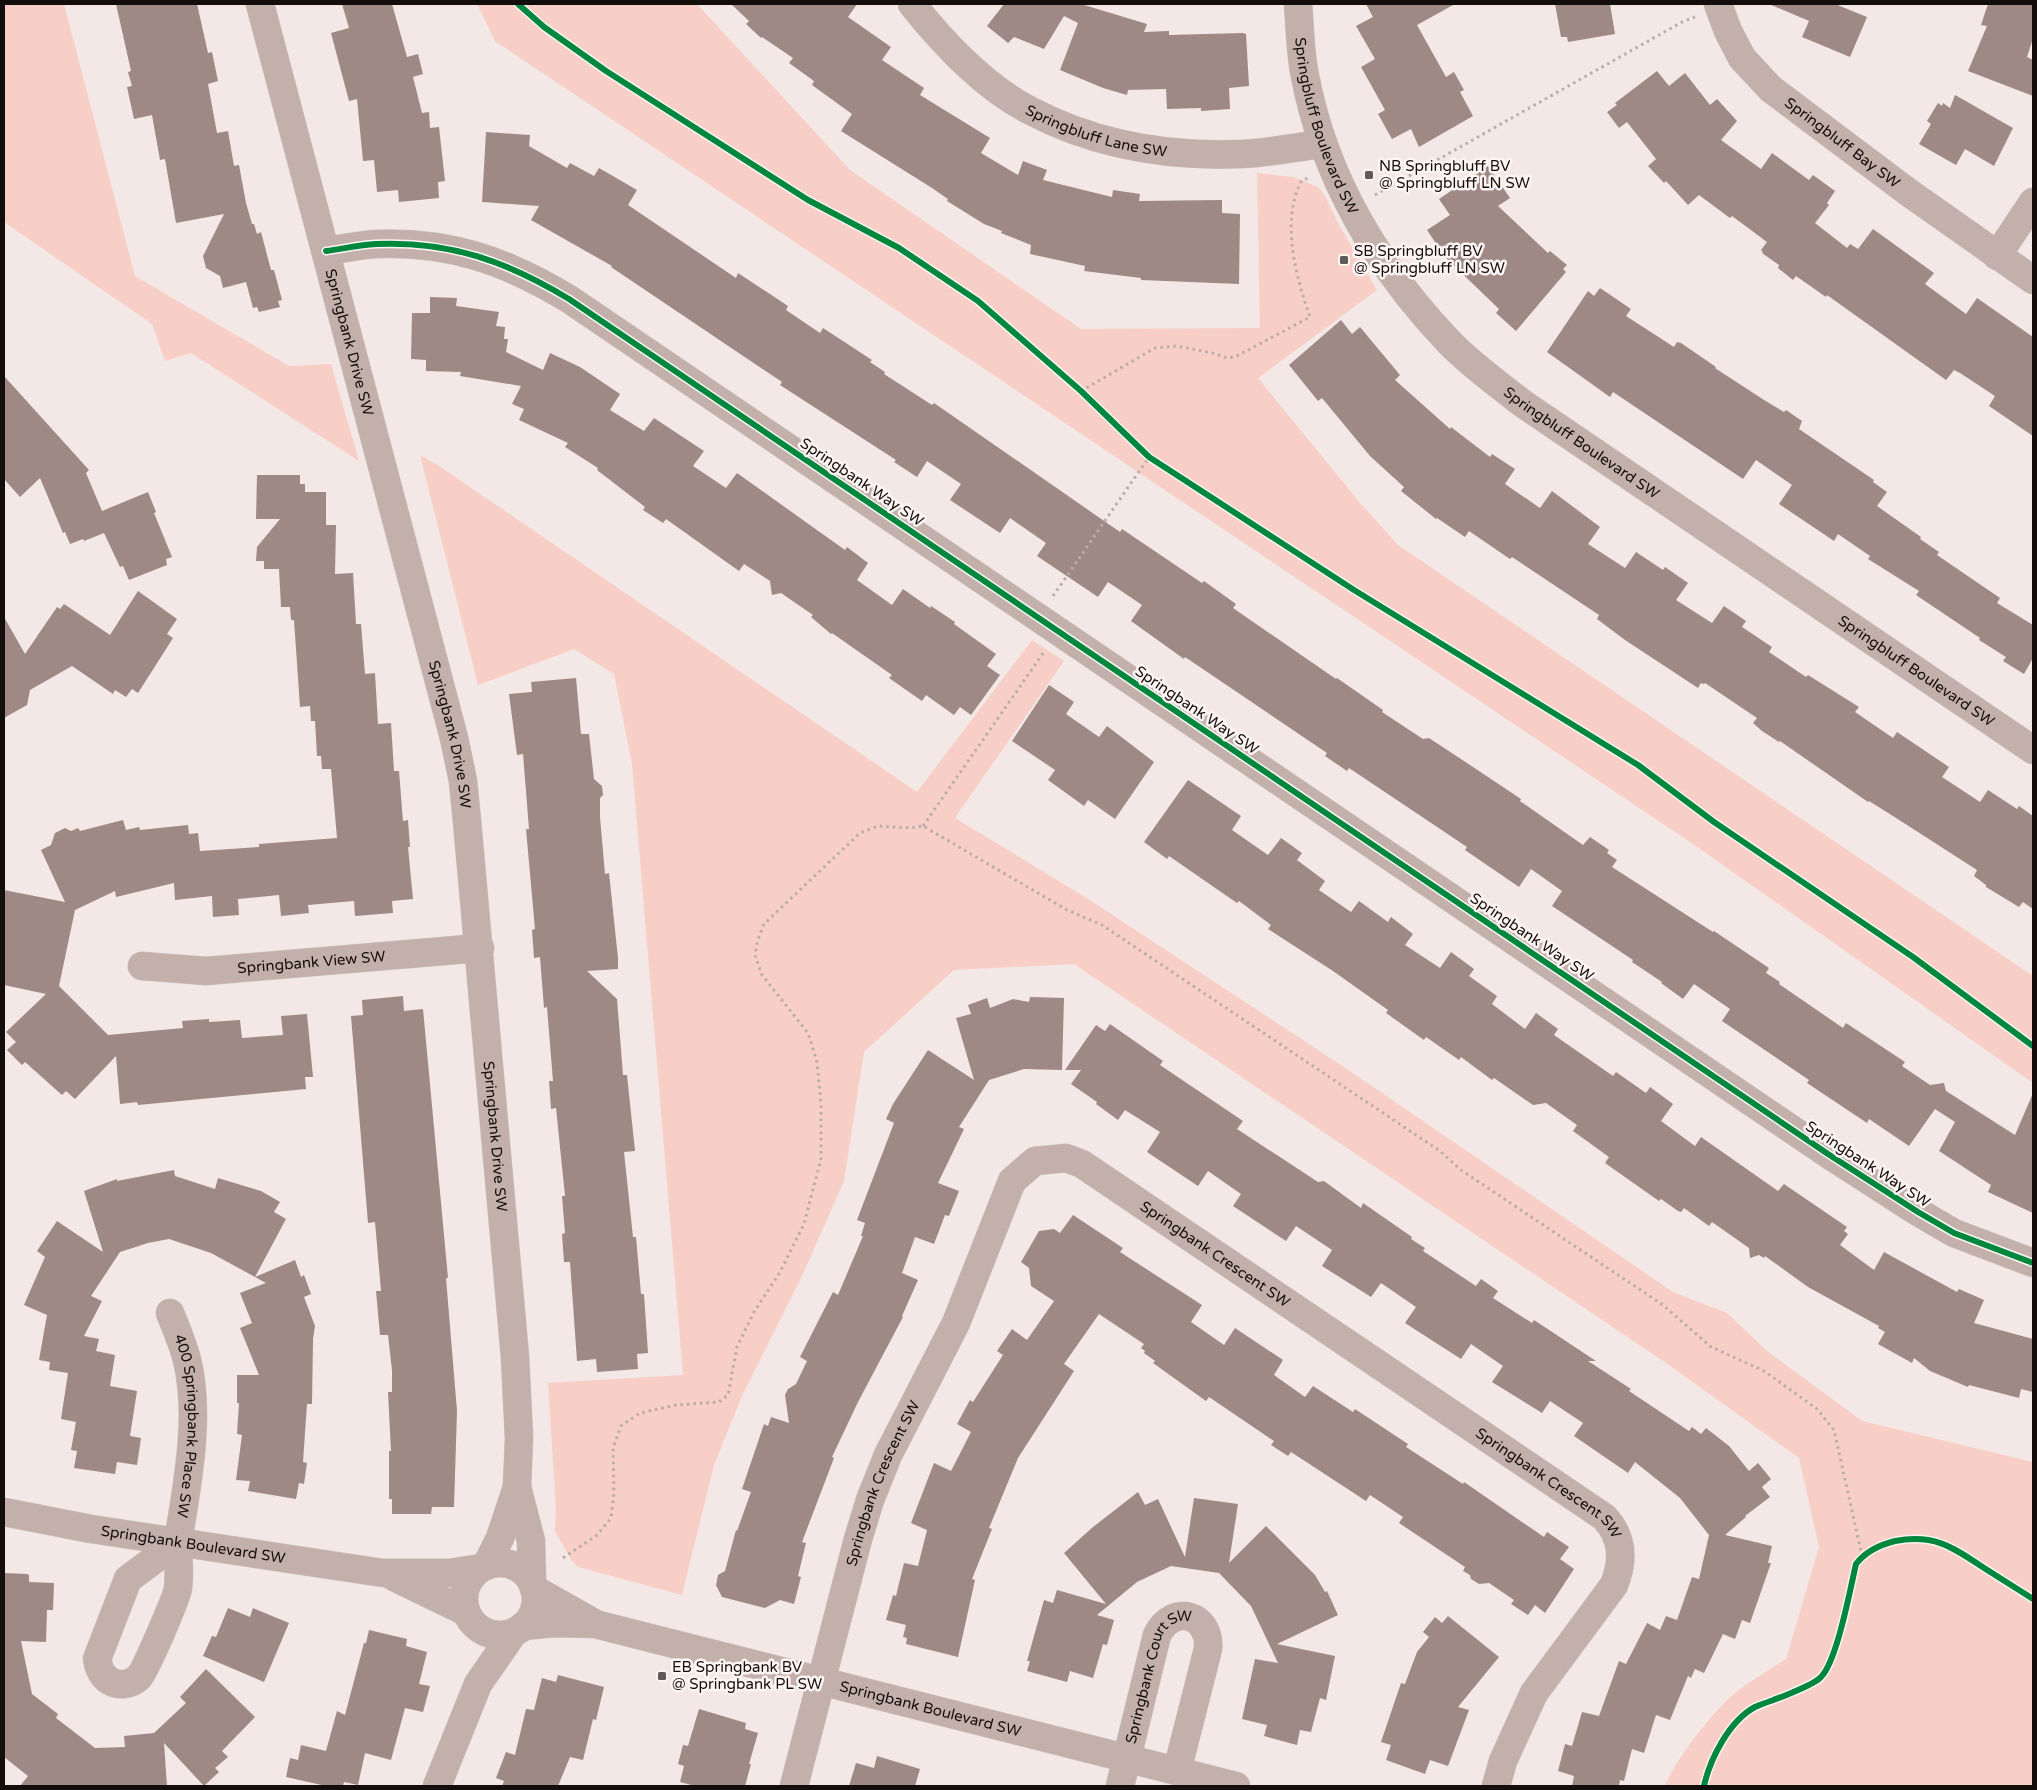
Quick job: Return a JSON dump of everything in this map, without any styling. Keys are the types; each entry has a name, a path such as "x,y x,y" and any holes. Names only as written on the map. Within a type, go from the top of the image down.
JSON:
{"street":[{"name":"Springbank Drive SW","path":"260,4 454,738 464,791 480,948 515,1357 519,1428 517,1487 500,1538 484,1567"},
{"name":"Springbluff Lane SW","path":"912,4 939,38 987,81 1027,110 1072,130 1120,145 1152,151 1242,154 1323,144"},
{"name":"Springbluff Boulevard SW","path":"1298,4 1304,75 1323,144 1350,207 1368,239 1396,281 1450,343 1486,375 1522,402 2033,750"},
{"name":"Springbluff Bay SW","path":"1719,6 1728,32 1742,58 1771,89 1901,187 2033,280"},
{"path":"1997,256 2033,202"},
{"name":"Springbank Way SW","path":"326,251 374,244 432,246 492,259 537,280 601,321 1828,1154 1918,1212 1954,1232 2033,1263"},
{"name":"Springbank View SW","path":"142,966 206,971 480,948"},
{"name":"Springbank Crescent SW","path":"794,1786 858,1539 870,1500 903,1424 956,1323 1012,1181 1035,1161 1066,1158 1082,1164 1604,1517 1611,1525 1621,1549 1619,1572 1614,1585 1534,1693 1503,1761 1496,1786"},
{"name":"400 Springbank Place SW","path":"170,1313 187,1359 192,1405 190,1469 178,1542 178,1590 144,1670 133,1681 118,1684 111,1682 99,1668 98,1659 128,1579 178,1542"},
{"name":"Springbank Drive SW","path":"517,1487 532,1541 533,1586"},
{"name":"Springbank Boulevard SW","path":"4,1512 91,1529 383,1573 449,1573 484,1567"},
{"path":"437,1786 478,1684 534,1612 536,1603 533,1586 522,1571 505,1563 484,1567 473,1574 465,1592 464,1602 477,1651 478,1684"},
{"name":"Springbank Boulevard SW","path":"383,1573 467,1614"},
{"name":"Springbank Boulevard SW","path":"533,1586 595,1624"},
{"path":"467,1614 475,1624 488,1632 504,1634 519,1629"},
{"name":"Springbank Court SW","path":"1120,1786 1157,1635 1162,1626 1170,1619 1180,1616 1190,1617 1199,1622 1206,1629 1209,1639 1208,1650 1177,1771"},
{"name":"Springbank Boulevard SW","path":"519,1629 555,1623 595,1624 1236,1786"}],"path":[{"path":"1371,188 1374,196 1682,22 1719,6"},
{"path":"1081,390 1155,348 1177,346 1227,358 1235,357 1310,317 1299,287 1291,250 1295,192 1302,180 1336,173"},
{"path":"1074,384 1088,397"},
{"path":"1142,451 1157,462"},
{"path":"1050,601 1149,457"},
{"path":"922,826 1048,646"},
{"path":"563,1558 597,1535 611,1518 614,1493 613,1448 622,1426 640,1413 676,1405 719,1402 728,1395 737,1347 754,1312 780,1272 804,1224 822,1159 822,1104 817,1062 808,1033 762,976 755,955 758,939 764,924 860,833 878,826 911,828 922,826 1067,910 1102,925 1432,1146 1461,1170 1663,1304 1711,1347 1764,1371 1817,1409 1834,1430 1865,1554 1856,1564"}],"shaded area":[{"path":"4,4 64,4 135,276 289,366 331,364 359,461 191,353 165,361 152,324 4,222"},
{"path":"477,4 697,4 850,170 1081,329 1260,328 1257,173 1293,177 1318,187 1324,194 1338,223 1377,290 1258,378 1361,504 1398,545 2033,976 2033,1083 1693,844 495,41"},
{"path":"420,455 439,466 917,792 1032,640 1064,661 955,818 1085,897 1344,1067 1673,1292 1727,1313 1767,1351 1862,1421 2033,1462 2033,1786 1665,1786 1687,1748 1719,1708 1740,1689 1786,1659 1819,1547 1799,1458 1666,1363 1074,964 954,970 864,1052 844,1181 803,1274 742,1396 714,1465 682,1595 578,1567 571,1560 555,1531 556,1510 548,1383 683,1375 632,764 614,674 574,649 478,685"}],"building":[{"path":"116,4 197,4 208,53 212,52 218,81 208,84 217,133 228,131 234,166 239,165 252,224 254,224 257,234 261,232 271,270 274,270 282,300 278,301 280,307 259,312 257,307 253,308 246,282 223,288 220,276 206,268 203,256 224,214 176,223 165,159 160,160 152,115 134,119 127,87 132,86 128,72 131,71"},
{"path":"342,4 392,4 407,57 418,54 423,74 413,77 422,113 429,112 430,128 439,127 445,181 438,182 439,198 399,202 398,190 377,192 374,160 363,161 357,99 349,101 331,33 349,28"},
{"path":"731,4 857,4 848,17 891,47 882,60 924,88 920,95 990,138 981,153 1018,175 1023,161 1047,170 1043,180 1112,197 1113,190 1140,194 1139,201 1222,200 1222,213 1240,214 1239,284 1141,280 1141,278 1084,271 1085,266 1030,254 1031,245 984,224 947,201 948,199 932,188 841,131 852,114 812,85 814,81 789,63 793,58 761,38 746,24 749,21"},
{"path":"1004,4 1081,4 1147,24 1144,32 1169,31 1169,35 1246,34 1249,86 1229,88 1230,109 1201,111 1201,108 1167,109 1166,89 1128,90 1127,95 1103,88 1060,70 1078,23 1064,16 1044,49 1014,37 1008,43 987,26"},
{"path":"1366,4 1455,4 1417,25 1446,77 1454,72 1464,90 1460,92 1473,116 1419,147 1411,129 1392,139 1378,114 1385,110 1361,67 1375,59 1356,26 1373,17"},
{"path":"1555,4 1610,4 1615,34 1568,42 1567,37 1561,37"},
{"path":"1769,4 1835,4 1867,17 1850,57 1802,37 1809,21"},
{"path":"1988,4 2033,4 2033,38 2027,57 2033,60 2033,96 1968,71 1987,26 1981,25"},
{"path":"1657,71 1669,86 1685,73 1710,105 1717,99 1737,121 1721,140 1761,169 1772,153 1809,180 1813,175 1835,191 1827,203 1829,205 1815,223 1847,248 1850,244 1858,249 1873,229 1934,273 1925,284 1966,314 1977,298 2033,337 2033,436 1989,406 1995,396 1954,370 1946,380 1827,295 1826,297 1796,276 1793,280 1778,268 1779,265 1762,253 1761,250 1767,242 1732,216 1730,218 1699,195 1688,205 1666,181 1664,183 1648,166 1656,159 1627,122 1619,128 1607,112 1617,105 1615,103"},
{"path":"1955,95 2013,128 1994,166 1965,149 1956,165 1919,144 1931,124 1927,121 1938,103 1942,106 1943,103 1950,108"},
{"path":"486,132 530,135 529,146 567,168 570,163 594,176 599,168 637,190 628,205 736,278 738,273 788,306 786,310 820,333 823,328 872,360 870,362 885,372 884,374 932,405 934,403 1120,532 1122,529 1202,583 1204,581 1236,604 1233,608 1383,710 1382,712 1423,739 1429,738 1470,765 1521,799 1520,801 1583,845 1590,837 1609,850 1607,853 1617,860 1612,867 1769,968 1766,973 1780,982 1779,984 1843,1028 1846,1023 1905,1062 1902,1066 1930,1085 1944,1083 1946,1091 2015,1135 2033,1093 2033,1213 1988,1192 1991,1185 1939,1151 1955,1122 1935,1109 1909,1146 1869,1119 1867,1123 1807,1083 1809,1080 1722,1021 1730,1009 1694,984 1683,999 1632,962 1633,960 1552,906 1562,891 1531,869 1519,887 1465,850 1467,847 1349,768 1347,771 1325,756 1327,753 1185,657 1184,659 1131,621 1142,605 1108,582 1098,597 1037,556 1046,543 1010,518 1000,533 950,500 961,484 927,461 917,477 894,462 896,460 780,385 782,382 612,266 531,220 539,206 482,202"},
{"path":"1488,166 1510,198 1498,206 1548,253 1550,251 1567,265 1563,269 1566,272 1516,331 1496,313 1499,309 1445,257 1427,230 1450,215 1439,199"},
{"path":"1600,288 1631,309 1626,316 1674,347 1677,342 1681,343 1764,400 1784,412 1786,410 1802,421 1799,429 1874,480 1873,482 1887,492 1877,506 1921,537 1920,539 1939,552 1937,555 2000,598 1997,603 2033,625 2033,658 2024,674 2003,661 2006,657 1916,595 1919,591 1868,559 1870,556 1838,534 1834,541 1779,504 1792,485 1756,460 1743,479 1613,392 1610,397 1547,352 1588,291 1594,296"},
{"path":"430,297 457,298 456,306 499,312 496,326 505,327 504,339 508,339 506,352 543,370 550,353 580,367 620,394 610,410 644,431 654,418 704,451 693,466 726,488 737,473 845,550 847,547 868,563 857,580 892,605 903,589 930,608 931,606 996,654 987,666 1000,675 971,715 960,707 954,715 926,695 922,701 889,678 892,675 831,634 811,617 813,615 781,593 772,595 770,581 744,564 739,571 666,519 663,523 643,510 645,507 597,470 598,468 565,447 568,443 519,420 524,409 512,404 521,386 460,376 461,372 426,371 426,360 411,359 412,313 430,313"},
{"path":"1341,320 1352,334 1360,327 1400,375 1395,380 1450,429 1451,427 1490,457 1492,454 1515,469 1505,484 1540,508 1552,491 1600,527 1588,544 1625,568 1636,552 1663,570 1665,567 1688,583 1676,600 1712,623 1724,606 1746,621 1742,627 1772,647 1769,652 1806,677 1808,675 1859,707 1855,712 1893,738 1897,732 1949,767 1942,777 1980,802 1988,790 2017,809 2019,806 2033,816 2033,909 2023,902 2019,907 1986,887 1974,876 1977,870 1868,802 1780,741 1762,731 1753,723 1757,718 1705,683 1701,683 1698,688 1625,640 1597,619 1599,615 1512,557 1510,559 1469,531 1465,537 1436,519 1401,491 1404,487 1370,456 1322,398 1318,401 1289,365"},
{"path":"4,376 89,470 86,473 102,511 148,492 156,512 154,513 172,557 166,559 167,565 129,580 123,566 120,567 104,533 70,544 65,532 63,533 40,478 20,497 4,479"},
{"path":"257,475 300,475 300,484 305,484 305,492 326,492 326,525 336,525 335,574 353,573 356,624 361,624 365,674 375,673 378,724 391,723 394,771 399,771 403,821 408,820 410,847 408,847 413,899 392,901 393,913 355,916 354,901 308,905 309,913 281,916 279,895 238,899 239,915 213,917 212,896 175,900 174,883 116,897 115,891 75,910 59,986 108,1035 183,1028 182,1021 209,1019 209,1022 240,1020 242,1038 283,1035 281,1016 307,1014 313,1077 305,1077 306,1089 138,1105 137,1102 120,1104 116,1056 75,1099 66,1091 62,1095 25,1062 22,1065 7,1050 16,1042 6,1032 46,994 4,985 4,890 65,902 41,850 51,845 55,833 65,828 71,831 78,828 80,831 123,820 126,830 139,827 140,830 188,825 189,834 198,833 200,851 259,847 259,844 337,838 331,769 322,769 321,756 317,756 315,721 311,721 310,706 300,707 294,620 291,620 290,607 281,607 279,569 264,569 264,561 256,561 257,547 280,519 256,519"},
{"path":"138,591 177,619 167,634 173,638 138,693 132,689 126,697 115,690 113,694 72,666 30,690 27,705 4,718 4,617 25,654 57,607 60,609 64,604 110,635"},
{"path":"576,678 581,734 589,734 594,779 602,786 603,795 600,798 600,817 605,874 609,873 618,958 618,969 587,971 617,999 623,1075 627,1075 635,1151 624,1152 633,1237 636,1237 641,1294 644,1294 648,1353 637,1354 638,1369 597,1372 596,1359 577,1361 570,1262 564,1262 562,1234 565,1233 562,1196 565,1196 556,1108 551,1109 549,1081 553,1081 547,1007 544,1008 540,957 534,958 532,930 535,929 526,829 529,829 523,754 517,755 509,694 532,692 531,682"},
{"path":"1049,685 1074,702 1066,714 1099,737 1107,726 1154,762 1115,819 1088,800 1084,806 1048,780 1055,770 1012,741"},
{"path":"1188,780 1241,816 1232,830 1268,855 1281,838 1302,853 1297,860 1325,881 1319,890 1351,912 1359,901 1388,922 1391,917 1413,934 1405,945 1440,968 1451,952 1474,969 1469,976 1497,996 1492,1004 1525,1029 1536,1013 1558,1029 1554,1035 1613,1076 1616,1072 1646,1093 1650,1087 1673,1104 1661,1121 1695,1146 1701,1137 1778,1191 1784,1184 1847,1227 1844,1231 1848,1234 1840,1245 1874,1270 1884,1252 1957,1292 1959,1289 1984,1300 1974,1323 2033,1339 2033,1392 2021,1389 2019,1398 1969,1385 1968,1387 1930,1371 1914,1358 1912,1363 1878,1344 1885,1332 1878,1328 1879,1326 1808,1287 1765,1256 1764,1258 1759,1255 1750,1258 1749,1248 1712,1222 1709,1226 1684,1208 1681,1212 1661,1199 1659,1201 1605,1163 1609,1157 1573,1131 1577,1125 1546,1103 1533,1105 1494,1078 1492,1080 1461,1057 1459,1060 1426,1037 1424,1040 1386,1013 1388,1010 1333,971 1268,929 1271,925 1239,901 1237,903 1169,856 1167,859 1144,842"},
{"path":"403,996 404,1011 423,1009 448,1278 446,1278 457,1411 454,1507 432,1507 431,1514 392,1514 392,1499 389,1499 389,1451 391,1451 388,1392 392,1392 392,1370 388,1335 380,1335 376,1291 381,1291 375,1222 368,1223 351,1016 363,1015 362,1000"},
{"path":"1030,997 1064,998 1062,1070 1024,1069 989,1080 959,1127 964,1129 938,1183 959,1191 949,1216 945,1215 934,1244 915,1237 902,1273 918,1280 903,1317 858,1402 832,1457 834,1458 802,1542 806,1543 798,1576 801,1577 794,1604 780,1600 765,1608 722,1597 716,1585 718,1575 725,1571 736,1530 751,1492 742,1489 764,1424 768,1426 771,1417 789,1423 785,1395 788,1389 796,1384 807,1361 800,1357 833,1292 838,1295 863,1236 861,1236 865,1223 857,1220 894,1123 886,1119 893,1104 928,1050 974,1080 956,1018 971,1014 968,1005 987,998 990,1008 1013,999 1029,1002"},
{"path":"1110,1024 1163,1061 1160,1065 1243,1121 1237,1129 1318,1182 1324,1181 1361,1208 1363,1203 1412,1237 1411,1239 1425,1248 1423,1251 1476,1286 1481,1279 1498,1291 1493,1298 1532,1323 1534,1320 1596,1361 1588,1361 1689,1431 1692,1427 1701,1434 1706,1428 1729,1446 1749,1471 1758,1463 1771,1479 1762,1487 1770,1497 1745,1516 1725,1535 1772,1546 1768,1563 1771,1563 1750,1623 1742,1620 1735,1639 1723,1634 1704,1673 1695,1669 1691,1678 1688,1676 1670,1720 1656,1715 1644,1753 1632,1749 1624,1781 1620,1780 1619,1786 1572,1786 1574,1776 1558,1771 1565,1744 1572,1746 1582,1712 1599,1716 1619,1661 1626,1664 1647,1623 1660,1630 1666,1616 1677,1620 1692,1577 1699,1579 1709,1535 1680,1498 1635,1462 1628,1473 1574,1436 1583,1423 1550,1401 1542,1413 1492,1382 1503,1366 1471,1344 1461,1359 1405,1323 1416,1307 1381,1283 1371,1297 1322,1266 1332,1250 1296,1226 1286,1241 1233,1206 1241,1194 1208,1171 1198,1186 1147,1152 1160,1132 1125,1110 1118,1120 1096,1104 1097,1102 1071,1084 1081,1070 1065,1070 1096,1025 1105,1031"},
{"path":"174,1170 175,1176 215,1189 218,1178 261,1191 280,1202 274,1212 286,1219 255,1277 211,1253 169,1239 148,1243 120,1252 91,1296 102,1301 84,1336 99,1339 96,1351 115,1355 110,1386 137,1391 130,1436 141,1438 137,1465 117,1462 115,1474 74,1468 77,1451 71,1450 76,1422 61,1419 68,1373 49,1370 50,1362 39,1360 47,1315 24,1305 45,1257 37,1251 57,1221 103,1252 84,1191 117,1179 117,1181"},
{"path":"1073,1215 1123,1248 1120,1252 1202,1305 1191,1322 1224,1345 1235,1328 1283,1360 1274,1375 1305,1397 1313,1386 1353,1412 1355,1409 1408,1444 1406,1447 1463,1484 1464,1482 1544,1537 1547,1532 1569,1547 1560,1559 1574,1569 1545,1613 1535,1605 1528,1615 1511,1604 1514,1600 1489,1583 1479,1584 1471,1579 1470,1575 1463,1571 1465,1567 1399,1523 1403,1517 1370,1495 1366,1501 1291,1452 1288,1456 1271,1445 1274,1441 1209,1397 1206,1401 1153,1363 1155,1361 1144,1353 1145,1351 1141,1348 1144,1344 1099,1314 1064,1364 1074,1371 1018,1458 989,1528 992,1529 972,1579 975,1580 958,1657 906,1644 907,1638 903,1637 906,1625 886,1620 893,1595 896,1596 904,1563 918,1566 927,1530 911,1523 934,1463 951,1471 971,1432 957,1424 970,1400 973,1402 1003,1355 997,1351 1012,1329 1027,1340 1054,1301 1031,1286 1029,1268 1021,1262 1039,1231 1054,1229 1060,1233"},
{"path":"295,1260 301,1277 304,1275 311,1294 304,1297 315,1326 312,1404 307,1404 303,1462 307,1463 304,1484 299,1483 296,1499 248,1491 250,1481 236,1480 242,1435 237,1434 239,1403 237,1403 237,1375 259,1375 240,1328 252,1323 240,1293 266,1283 255,1277"},
{"path":"1138,1492 1145,1505 1158,1499 1185,1557 1194,1498 1238,1504 1229,1563 1266,1526 1315,1575 1325,1592 1327,1591 1338,1615 1277,1644 1335,1656 1326,1700 1320,1698 1311,1732 1300,1730 1297,1745 1264,1736 1267,1725 1242,1719 1255,1659 1278,1663 1251,1606 1219,1573 1171,1566 1137,1582 1097,1615 1114,1620 1107,1645 1103,1644 1093,1678 1070,1671 1067,1682 1027,1671 1030,1661 1027,1661 1044,1600 1053,1603 1057,1590 1106,1604 1064,1553 1093,1527"},
{"path":"4,1573 27,1574 29,1575 29,1582 54,1583 53,1610 47,1610 46,1642 21,1641 32,1694 58,1714 56,1718 95,1748 125,1747 124,1736 154,1733 186,1703 180,1697 206,1669 255,1717 222,1751 228,1757 215,1768 219,1772 204,1786 164,1743 167,1786 20,1786 28,1776 4,1757"},
{"path":"228,1608 250,1617 253,1608 289,1623 264,1682 203,1656 212,1636 216,1637"},
{"path":"1448,1616 1499,1657 1458,1707 1469,1710 1448,1766 1430,1760 1425,1774 1386,1760 1391,1745 1381,1742 1401,1683 1405,1684 1417,1652 1429,1637 1423,1632 1435,1617 1442,1623"},
{"path":"369,1630 407,1639 406,1646 427,1652 419,1684 430,1686 423,1712 405,1708 391,1760 365,1753 358,1785 344,1782 343,1786 326,1786 286,1777 290,1758 298,1760 301,1745 326,1751 337,1711 345,1715"},
{"path":"558,1675 604,1687 596,1720 593,1719 583,1760 570,1757 558,1786 502,1786 504,1781 496,1778 506,1752 515,1755 526,1709 534,1710 542,1678 556,1682"},
{"path":"699,1709 746,1723 745,1729 758,1733 745,1786 695,1786 680,1782 684,1766 678,1764 683,1745 688,1746"},
{"path":"877,1756 920,1769 915,1786 849,1786 856,1763 874,1768"}],"cycle path":[{"path":"518,4 544,27 606,71 808,200 899,248 978,301 1081,391 1149,457 1354,590 1638,765 1714,822 1913,957 2033,1046"},
{"path":"326,251 376,244 429,246 453,250 500,264 569,299 1828,1154 1954,1233 2033,1263"},
{"path":"1704,1786 1716,1753 1737,1721 1755,1707 1818,1680 1827,1669 1838,1641 1856,1564 1873,1549 1895,1541 1908,1539 1941,1543 1951,1547 2033,1599"}],"place":[{"name":"NB Springbluff BV @ Springbluff LN SW","path":"1369,175"},
{"name":"SB Springbluff BV @ Springbluff LN SW","path":"1344,260"},
{"name":"EB Springbank BV @ Springbank PL SW","path":"662,1676"}]}
